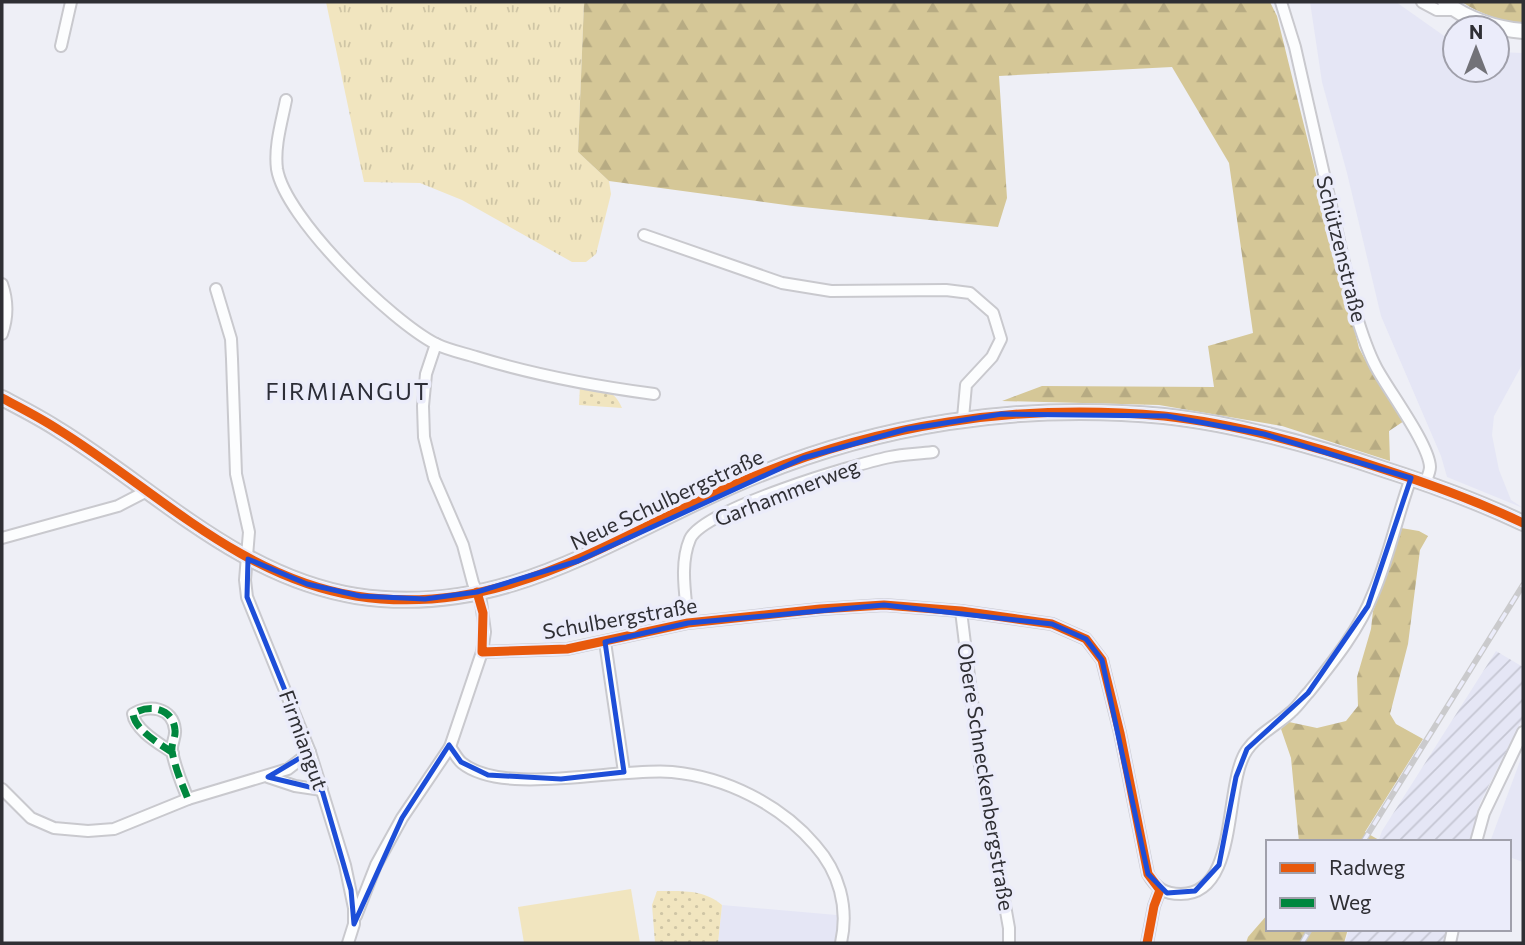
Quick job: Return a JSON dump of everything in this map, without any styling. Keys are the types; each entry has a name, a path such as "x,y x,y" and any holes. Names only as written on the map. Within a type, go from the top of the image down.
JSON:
{"street":[{"path":"61,46 71,2"},
{"name":"Schützenstraße","path":"1281,2 1295,47 1355,312 1366,347 1416,431 1430,467 1418,481"},
{"path":"1422,2 1437,10 1450,6 1481,21 1523,31"},
{"path":"286,100 277,149 277,168 289,196 312,229 365,290 395,317 436,344 509,367 654,394"},
{"path":"643,235 782,283 831,291 970,292 993,313 1000,339 992,357 966,385 963,418"},
{"path":"2,284 7,313 2,334"},
{"path":"216,289 230,339 236,474 249,532 248,559"},
{"path":"436,344 426,374 424,437 434,478 463,545 484,613 482,652"},
{"path":"2,398 60,430 220,543 248,559 307,584 360,596 425,599 477,592"},
{"name":"Neue Schulbergstraße","path":"477,592 526,580 578,561 731,486 803,457 907,429 963,418 1002,414 1099,412 1167,416 1264,434 1359,460 1523,523"},
{"name":"Garhammerweg","path":"688,623 685,557 691,536 707,524 754,501 834,471 893,456 933,452"},
{"path":"1147,943 1160,890 1185,894 1206,885 1215,874 1228,829 1241,760 1255,740 1291,712 1340,651 1374,594 1418,481"},
{"path":"2,538 118,506 147,491"},
{"name":"Firmiangut","path":"248,559 245,580 247,597 310,752 351,890 354,924"},
{"name":"Schulbergstraße","path":"482,652 545,651 605,642 688,623 884,605 961,611 1052,624 1086,639 1102,660 1120,733 1148,874 1160,890"},
{"name":"Obere Schneckenbergstraße","path":"961,611 980,766 1009,928 1009,943"},
{"name":"Schulbergstraße","path":"605,642 624,772"},
{"name":"Firmiangut","path":"348,943 376,865 402,818 450,747 482,652"},
{"path":"173,752 139,727 133,720 133,714 142,708 151,707 163,711 171,719 176,730 173,752 188,799"},
{"path":"1477,840 1484,813 1523,732"},
{"path":"450,747 461,762 474,771 488,775 561,779 624,772 671,772 715,780 739,789 769,806 804,832 834,872 844,904 845,922 841,943"},
{"path":"2,789 31,818 54,828 89,831 114,829 188,799 268,777 288,769 310,752"},
{"path":"268,777 295,786 322,790"}],"highlighted area":[{"path":"1002,414 1167,416 1264,434 1411,478 1368,606 1308,693 1247,749 1236,777 1219,865 1195,891 1167,893 1148,874 1102,660 1086,639 1052,624 884,605 688,623 605,642 624,772 561,779 488,775 461,762 449,745 402,818 354,924 351,890 322,790 268,777 310,752 247,597 248,559 307,584 360,596 425,599 477,592 578,561 803,458 907,429"}],"shaded area":[{"path":"1310,2 1396,2 1441,34 1441,84 1511,84 1511,53 1523,53 1523,363 1494,416 1492,435 1499,470 1511,500 1523,508 1447,477 1441,456 1381,316 1322,82"},
{"path":"1496,651 1523,667 1523,718 1480,803 1471,840 1379,840"},
{"path":"1523,753 1523,862 1511,858 1511,840 1491,840"},
{"path":"722,905 848,916 843,943 718,943"},
{"path":"1348,931 1447,931 1444,943 1345,943"}],"green space":[{"path":"326,2 584,2 578,152 609,181 611,194 596,254 586,262 572,262 462,200 420,183 364,182"},
{"path":"584,2 1270,2 1277,16 1359,348 1404,421 1389,431 1390,461 1282,426 1159,405 1002,401 1042,386 1214,387 1208,346 1253,333 1229,163 1172,67 999,76 1007,198 998,227 793,206 609,181 578,152"},
{"path":"1462,2 1523,2 1523,24 1511,22 1511,14 1486,14"},
{"path":"580,385 600,388 610,393 622,408 579,405"},
{"path":"1401,528 1419,531 1428,536 1420,550 1408,644 1390,714 1396,724 1423,739 1365,832 1379,840 1299,840 1291,758 1281,729 1289,722 1317,728 1346,721 1358,706 1357,677 1371,629 1373,611"},
{"path":"631,889 640,943 524,943 518,907"},
{"path":"657,891 700,894 722,905 718,943 655,943 652,905"},
{"path":"1266,916 1266,931 1347,931 1344,943 1246,943"}],"railway":[{"path":"1364,840 1523,585"},
{"path":"1302,943 1309,931"}],"marked path":[{"path":"173,753 168,749 155,741 143,731 133,714 152,709 170,716 175,730 173,757 188,799"}],"cycle path":[{"path":"2,398 59,430 236,551 314,586 356,596 410,600 461,596 509,585 602,548 741,482 791,462 895,432 1002,415 1110,412 1220,424 1304,444 1359,461 1456,494 1523,523"},
{"path":"477,592 483,613 482,652 567,649 688,623 884,605 961,611 1052,624 1086,639 1102,660 1120,733 1148,874 1160,890 1147,943"}],"district":[{"name":"FIRMIANGUT","path":"348,392"}]}
